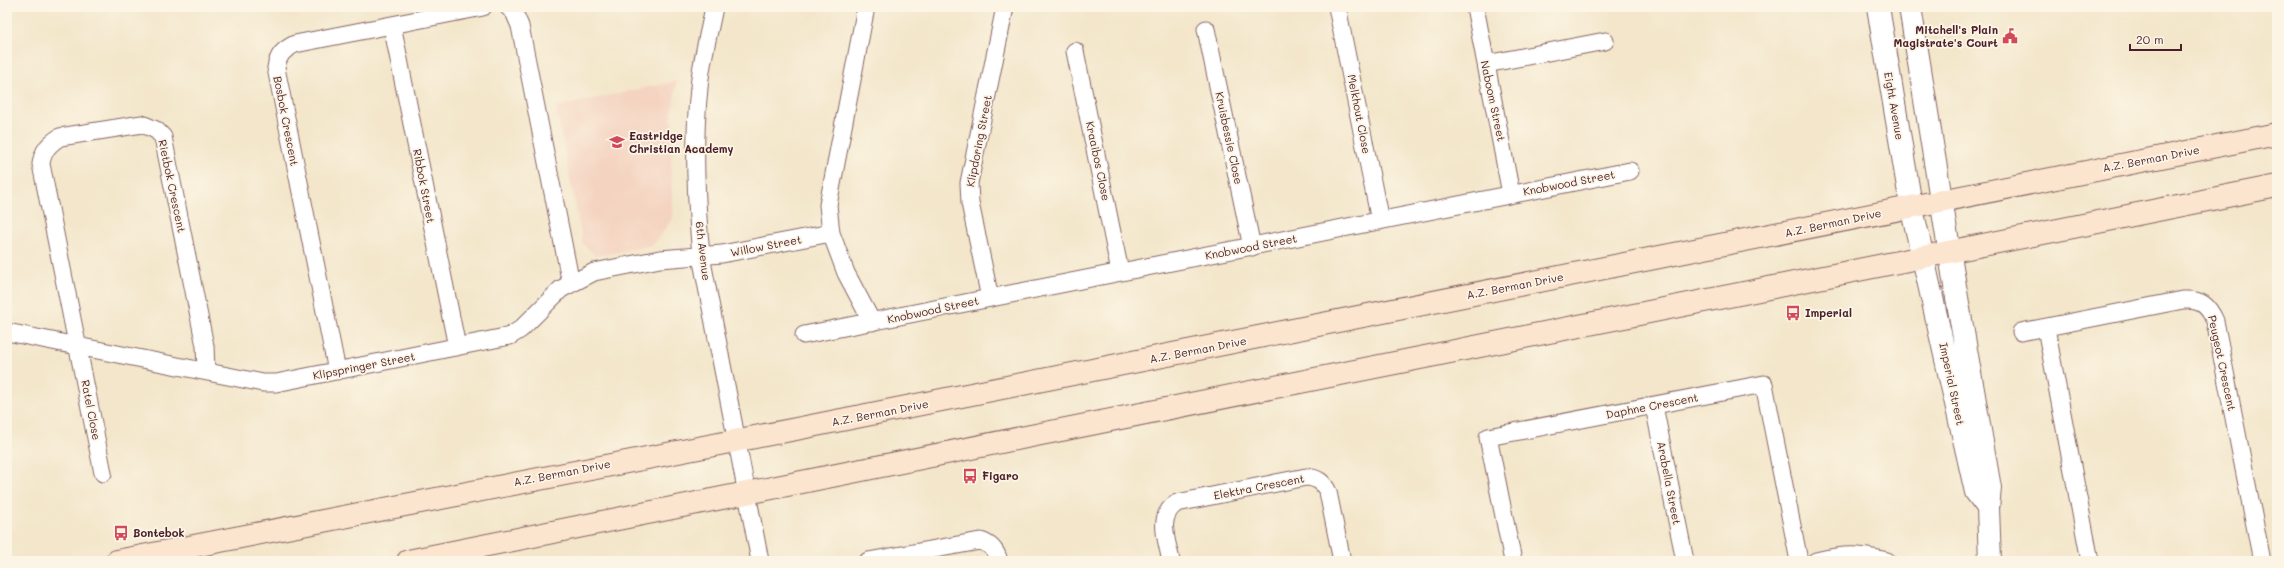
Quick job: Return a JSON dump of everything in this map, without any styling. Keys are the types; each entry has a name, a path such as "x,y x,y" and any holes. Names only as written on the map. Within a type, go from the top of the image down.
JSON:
{"main road":[{"name":"A.Z. Berman Drive","path":"117,561 1712,248 1911,205 2277,134"},
{"path":"408,561 1950,250 2277,186"}],"street":[{"name":"Bosbok Crescent","path":"337,371 276,68 278,57 284,49 295,44 483,7"},
{"path":"508,7 514,12 520,26 571,284"},
{"name":"6th Avenue","path":"714,7 699,87 696,133 696,181 701,256 745,493 760,561"},
{"name":"Knobwood Street","path":"866,7 828,205 831,233 846,273 872,322"},
{"name":"Klipdoring Street","path":"990,298 970,203 969,183 1005,7"},
{"name":"Melkhout Close","path":"1338,7 1380,221"},
{"name":"Naboom Street","path":"1475,7 1511,194"},
{"name":"Eight Avenue","path":"1878,7 1911,205 1923,256"},
{"path":"1910,7 1941,199"},
{"name":"Ribbok Street","path":"392,25 457,347"},
{"name":"Kruisbessie Close","path":"1206,29 1252,247"},
{"path":"1486,64 1605,41"},
{"name":"Kraaibos Close","path":"1075,51 1120,272"},
{"name":"Rietbok Crescent","path":"79,347 41,164 42,155 45,148 60,137 142,124 156,130 163,138 205,346 206,371"},
{"name":"Knobwood Street","path":"804,335 1630,171"},
{"name":"Imperial Street","path":"1941,199 1990,488 1988,508 1990,561"},
{"name":"Willow Street","path":"701,256 722,254 831,233"},
{"name":"Klipspringer Street","path":"7,332 263,383 276,383 510,336 521,329 561,289 594,272 660,259 701,256"},
{"name":"Imperial Street","path":"1923,256 1976,492 1988,508"},
{"name":"Peugeot Crescent","path":"2021,332 2183,300 2200,301 2206,304 2215,321 2262,561"},
{"path":"2046,328 2090,561"},
{"name":"Ratel Close","path":"79,347 103,473"},
{"name":"Daphne Crescent","path":"1513,561 1488,437 1764,384 1799,561"},
{"name":"Arabella Street","path":"1654,406 1685,561"},
{"name":"Elektra Crescent","path":"1171,561 1164,525 1164,516 1169,508 1176,503 1306,477 1316,478 1324,484 1328,492 1342,561"},
{"path":"879,560 971,541 986,542 997,552 998,561"},
{"path":"1816,561 1847,555 1859,555 1887,561"}],"shaded area":[{"name":"Eastridge Christian Academy","path":"677,81 672,112 671,172 673,218 653,245 596,256 583,244 556,107"}],"place":[{"name":"Mitchell's Plain Magistrate's Court","path":"2010,36"},
{"name":"Eastridge Christian Academy","path":"617,142"},
{"name":"Imperial","path":"1793,313"},
{"name":"Figaro","path":"970,476"},
{"name":"Bontebok","path":"121,533"}]}
